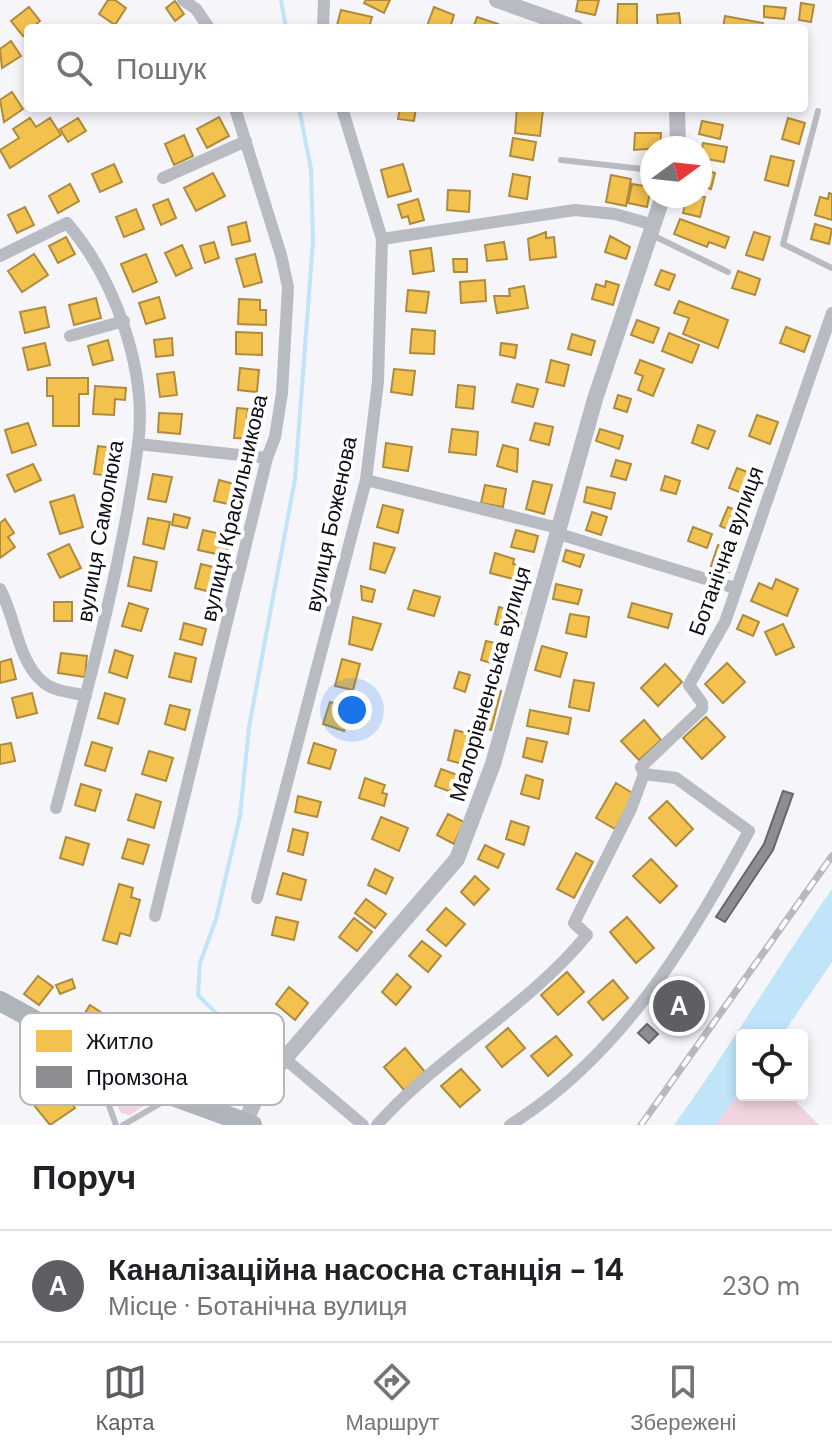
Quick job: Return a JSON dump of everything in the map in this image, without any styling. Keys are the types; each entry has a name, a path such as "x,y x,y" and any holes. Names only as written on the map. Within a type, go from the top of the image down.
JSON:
{"main road":[{"path":"0,1001 22,1013"},
{"path":"197,1105 248,1124"}],"street":[{"path":"183,0 196,9 206,24"},
{"path":"196,9 208,0"},
{"path":"323,24 324,0"},
{"path":"497,0 565,24"},
{"name":"вулиця Красильникова","path":"155,916 267,458 275,437 282,393 288,287 236,112"},
{"name":"вулиця Боженова","path":"257,898 366,480 378,382 382,239 343,112"},
{"path":"677,112 678,136"},
{"path":"163,178 246,141"},
{"name":"Малорівненська вулиця","path":"284,1058 457,859 493,764 595,399 659,208"},
{"path":"382,239 575,210 615,214 653,230"},
{"name":"вулиця Самолюка","path":"0,256 67,223 108,283 124,321 135,379 138,444 119,552 56,808"},
{"name":"Ботанічна вулиця","path":"377,1125 440,1067 560,968 587,935 574,923 631,809 644,774 641,767 702,709 702,703 689,685 692,675 708,657 719,636 832,313"},
{"path":"70,336 124,321"},
{"path":"138,444 267,458"},
{"path":"366,480 557,530 735,588"},
{"path":"0,589 17,638 38,675 56,689 86,696"},
{"path":"510,1125 544,1104 570,1081 647,1000 749,831 676,778 644,774"},
{"path":"284,1058 363,1125"},
{"name":"Малорівненська вулиця","path":"248,1124 255,1105"}],"lane":[{"path":"818,111 783,244 832,268"},
{"path":"561,160 640,169"},
{"path":"653,230 728,272"},
{"path":"109,1105 116,1125"},
{"path":"123,1125 157,1105"}],"shaded area":[{"path":"736,1097 736,1101 795,1101 819,1125 715,1125"},
{"path":"117,1105 144,1105 130,1115 121,1113"}],"water":[{"path":"832,889 832,962 786,1029 740,1029"},
{"path":"736,1035 736,1097 715,1125 674,1125"}],"building: Житло":[{"path":"108,0 115,0 126,8 116,24 99,14"},
{"path":"366,0 390,0 384,13 364,3"},
{"path":"578,0 599,0 595,15 576,11"},
{"path":"175,1 184,14 175,21 166,8"},
{"path":"801,3 814,5 811,22 799,20"},
{"path":"618,4 637,4 637,24 617,24"},
{"path":"764,6 786,8 784,19 764,17"},
{"path":"29,7 40,21 24,24 23,36 11,21"},
{"path":"434,7 454,15 451,24 428,24"},
{"path":"341,10 372,17 370,24 337,24"},
{"path":"679,13 680,24 658,24 657,15"},
{"path":"725,16 763,23 763,24 724,24"},
{"path":"477,17 498,24 474,24"},
{"path":"11,41 21,56 2,68 0,49"},
{"path":"12,92 23,109 4,122 0,100"},
{"path":"399,112 415,112 414,121 398,119"},
{"path":"517,112 543,112 540,136 515,133"},
{"path":"219,117 229,136 207,148 197,129"},
{"path":"30,118 36,127 50,118 61,135 10,168 0,150 19,138 13,129"},
{"path":"78,118 86,131 68,142 60,129"},
{"path":"788,118 805,123 799,144 782,139"},
{"path":"702,121 723,125 720,139 699,134"},
{"path":"635,133 661,133 661,136 640,136 640,150 634,150"},
{"path":"184,135 193,156 174,165 165,144"},
{"path":"513,138 536,142 533,160 510,156"},
{"path":"712,144 727,147 724,162 712,160"},
{"path":"771,156 794,161 788,186 765,180"},
{"path":"114,164 122,182 100,192 92,174"},
{"path":"403,164 411,191 388,197 381,170"},
{"path":"213,173 225,196 196,211 184,188"},
{"path":"513,174 530,177 527,199 509,196"},
{"path":"611,175 631,179 626,206 606,202"},
{"path":"70,184 79,201 58,213 49,196"},
{"path":"632,184 640,185 640,206 628,203"},
{"path":"448,190 470,191 469,212 447,210"},
{"path":"829,193 832,194 832,220 815,215 820,197 828,199"},
{"path":"168,199 176,218 161,225 153,205"},
{"path":"418,199 424,220 410,224 408,216 402,218 398,205"},
{"path":"25,207 34,225 17,233 8,215"},
{"path":"684,208 702,208 700,217 683,213"},
{"path":"136,209 144,229 124,237 116,217"},
{"path":"680,219 729,237 725,248 709,242 707,247 674,234"},
{"path":"246,222 250,241 232,245 228,227"},
{"path":"815,224 832,229 829,244 811,239"},
{"path":"546,232 546,238 554,237 556,257 530,260 528,239"},
{"path":"754,232 770,237 763,260 746,255"},
{"path":"610,236 630,247 626,259 605,252"},
{"path":"66,237 75,254 58,263 49,246"},
{"path":"214,242 219,258 205,263 200,246"},
{"path":"504,242 507,259 487,261 485,245"},
{"path":"182,245 192,268 176,276 165,253"},
{"path":"431,248 434,271 413,274 410,251"},
{"path":"34,254 48,275 22,292 8,271"},
{"path":"146,254 157,282 133,292 121,264"},
{"path":"255,254 262,282 244,287 236,259"},
{"path":"453,259 467,259 467,272 454,272"},
{"path":"661,270 675,275 669,290 655,285"},
{"path":"738,271 760,279 755,295 732,288"},
{"path":"485,280 486,301 461,303 460,282"},
{"path":"606,281 619,285 613,305 592,299 596,284 605,287"},
{"path":"524,286 528,308 497,313 494,296 510,296 509,289"},
{"path":"408,290 429,292 426,313 406,311"},
{"path":"159,297 165,318 146,324 139,303"},
{"path":"96,298 101,318 74,325 69,305"},
{"path":"239,299 260,300 260,310 266,310 266,325 238,324"},
{"path":"679,301 728,320 718,348 683,334 689,318 674,313"},
{"path":"45,307 49,327 25,333 20,312"},
{"path":"637,320 659,328 653,343 631,335"},
{"path":"786,327 810,336 804,352 780,343"},
{"path":"412,329 435,331 434,354 410,353"},
{"path":"236,332 262,333 262,355 236,354"},
{"path":"669,333 699,345 692,363 662,351"},
{"path":"572,334 595,341 591,355 568,349"},
{"path":"172,338 173,355 156,357 154,340"},
{"path":"108,340 113,360 93,365 88,346"},
{"path":"45,343 50,365 28,370 23,348"},
{"path":"501,343 517,345 515,358 500,355"},
{"path":"551,360 569,365 564,386 546,382"},
{"path":"640,360 664,369 653,396 638,390 643,376 635,373"},
{"path":"240,368 259,370 257,392 238,390"},
{"path":"394,369 415,371 412,395 391,392"},
{"path":"174,372 177,395 160,397 157,374"},
{"path":"47,378 88,378 88,394 79,394 79,426 53,426 53,396 47,396"},
{"path":"517,384 538,389 533,407 512,402"},
{"path":"458,385 475,387 473,409 456,407"},
{"path":"95,386 126,388 125,400 115,399 114,415 93,414"},
{"path":"618,395 631,399 627,412 614,408"},
{"path":"237,408 248,409 247,418 254,419 253,439 234,438"},
{"path":"159,413 182,414 180,434 158,432"},
{"path":"757,415 778,422 770,444 749,436"},
{"path":"28,423 36,445 12,453 5,430"},
{"path":"535,423 553,427 549,445 530,440"},
{"path":"698,425 715,431 708,449 692,443"},
{"path":"452,429 478,432 476,455 449,452"},
{"path":"600,429 623,436 619,449 596,441"},
{"path":"386,443 412,447 408,471 383,467"},
{"path":"503,445 518,449 517,472 497,466"},
{"path":"98,446 120,449 117,477 94,474"},
{"path":"616,460 631,464 626,480 611,476"},
{"path":"33,464 41,480 15,492 7,475"},
{"path":"737,468 755,475 747,495 729,488"},
{"path":"153,474 172,477 166,502 148,499"},
{"path":"665,476 680,481 676,494 661,490"},
{"path":"219,480 238,485 233,505 214,501"},
{"path":"533,481 552,485 544,514 526,509"},
{"path":"485,485 506,489 503,507 481,503"},
{"path":"587,487 615,493 611,509 584,502"},
{"path":"74,495 83,527 60,534 50,502"},
{"path":"383,505 403,510 398,533 377,527"},
{"path":"728,507 747,515 739,534 720,526"},
{"path":"592,512 607,517 601,535 586,530"},
{"path":"174,514 190,518 187,528 172,525"},
{"path":"148,518 170,522 164,549 143,544"},
{"path":"5,519 14,533 8,537 15,547 0,558 0,523"},
{"path":"693,527 712,534 707,548 688,541"},
{"path":"203,530 230,536 226,556 198,550"},
{"path":"516,530 538,536 534,552 511,547"},
{"path":"374,543 395,548 385,573 370,569"},
{"path":"69,544 81,568 60,578 48,554"},
{"path":"718,545 736,551 729,572 711,566"},
{"path":"566,550 584,555 580,567 563,561"},
{"path":"495,553 514,559 513,564 528,568 525,582 490,573"},
{"path":"134,557 157,562 151,591 128,586"},
{"path":"201,564 221,569 214,593 195,588"},
{"path":"776,579 798,589 787,616 751,601 759,583 772,589"},
{"path":"556,584 582,590 578,604 553,599"},
{"path":"361,586 375,590 372,602 362,600"},
{"path":"414,590 440,597 434,616 408,609"},
{"path":"54,602 72,602 72,621 54,621"},
{"path":"129,603 148,609 141,631 122,626"},
{"path":"632,603 672,614 668,628 628,617"},
{"path":"499,607 521,613 516,630 495,624"},
{"path":"570,614 589,617 586,637 566,633"},
{"path":"743,615 759,622 753,636 737,629"},
{"path":"353,617 381,624 372,650 349,644"},
{"path":"184,623 206,629 202,645 180,639"},
{"path":"783,624 794,647 776,655 765,632"},
{"path":"486,641 503,645 498,665 481,660"},
{"path":"542,646 567,653 560,677 535,670"},
{"path":"115,650 133,656 127,678 109,672"},
{"path":"61,653 87,656 85,677 58,673"},
{"path":"175,653 196,658 191,682 169,677"},
{"path":"11,659 16,679 0,683 0,662"},
{"path":"342,659 360,664 353,690 335,686"},
{"path":"727,663 745,682 723,703 705,684"},
{"path":"665,664 682,682 658,706 641,688"},
{"path":"459,672 470,675 465,692 454,688"},
{"path":"574,680 594,683 589,711 569,707"},
{"path":"487,687 501,691 491,730 477,726"},
{"path":"32,693 37,713 17,718 12,698"},
{"path":"105,693 125,699 118,724 98,718"},
{"path":"330,702 351,708 344,731 323,724"},
{"path":"170,705 190,710 185,730 165,724"},
{"path":"530,710 571,718 568,734 527,726"},
{"path":"706,717 725,737 702,759 683,738"},
{"path":"644,720 661,740 639,760 621,741"},
{"path":"455,730 474,735 466,765 448,760"},
{"path":"527,738 547,742 542,762 523,757"},
{"path":"92,742 112,748 105,771 85,765"},
{"path":"11,743 15,761 0,764 0,745"},
{"path":"314,743 336,750 330,769 308,763"},
{"path":"149,751 173,758 166,781 142,774"},
{"path":"441,769 463,777 456,794 435,786"},
{"path":"526,775 543,780 539,799 521,794"},
{"path":"365,778 385,785 382,793 387,794 384,806 359,798"},
{"path":"616,783 634,794 615,829 596,818"},
{"path":"81,784 101,790 95,811 75,805"},
{"path":"136,794 161,802 154,828 128,820"},
{"path":"298,796 321,802 317,817 295,812"},
{"path":"667,801 693,829 676,846 649,818"},
{"path":"448,814 464,822 454,844 437,835"},
{"path":"381,817 408,828 399,851 372,839"},
{"path":"511,821 529,827 524,845 506,839"},
{"path":"293,829 308,833 303,855 288,851"},
{"path":"66,837 89,844 83,865 60,858"},
{"path":"128,839 149,845 143,864 122,858"},
{"path":"485,845 504,854 498,868 478,859"},
{"path":"576,853 593,862 574,898 557,889"},
{"path":"651,859 677,886 660,903 633,876"},
{"path":"375,869 393,878 386,894 368,885"},
{"path":"283,873 306,880 301,900 277,894"},
{"path":"475,876 489,889 474,905 461,892"},
{"path":"119,884 133,888 131,897 140,900 130,936 120,933 117,944 103,940"},
{"path":"366,899 386,914 375,928 355,913"},
{"path":"446,908 465,924 446,946 427,930"},
{"path":"276,917 298,922 294,940 272,935"},
{"path":"627,917 654,948 636,963 610,932"},
{"path":"354,918 372,932 357,951 339,937"},
{"path":"422,941 441,956 428,972 409,956"},
{"path":"567,972 584,992 558,1015 541,995"},
{"path":"397,974 411,987 396,1005 382,992"},
{"path":"38,976 53,987 39,1005 24,994"},
{"path":"72,979 75,988 60,994 56,985"},
{"path":"613,980 628,998 603,1020 588,1002"},
{"path":"289,987 308,1003 295,1020 276,1004"},
{"path":"90,1005 102,1013 85,1013"},
{"path":"508,1028 525,1048 502,1067 486,1047"},
{"path":"556,1036 572,1055 548,1076 531,1056"},
{"path":"405,1048 425,1072 404,1090 384,1067"},
{"path":"461,1069 480,1090 460,1107 441,1086"},
{"path":"34,1105 73,1105 75,1108 50,1125"}],"building: Промзона":[{"path":"783,791 793,794 773,850 725,922 716,917 764,844"},
{"path":"647,1024 658,1034 649,1043 638,1033"}],"waterway":[{"path":"281,0 285,24"},
{"path":"216,1013 198,995 200,963 216,919 240,816 249,727 295,479 313,241 311,169 300,112"}],"railway":[{"path":"641,1125 832,856"}],"place":[{"name":"Каналізаційна насосна станція - 14","path":"679,1006"}]}
